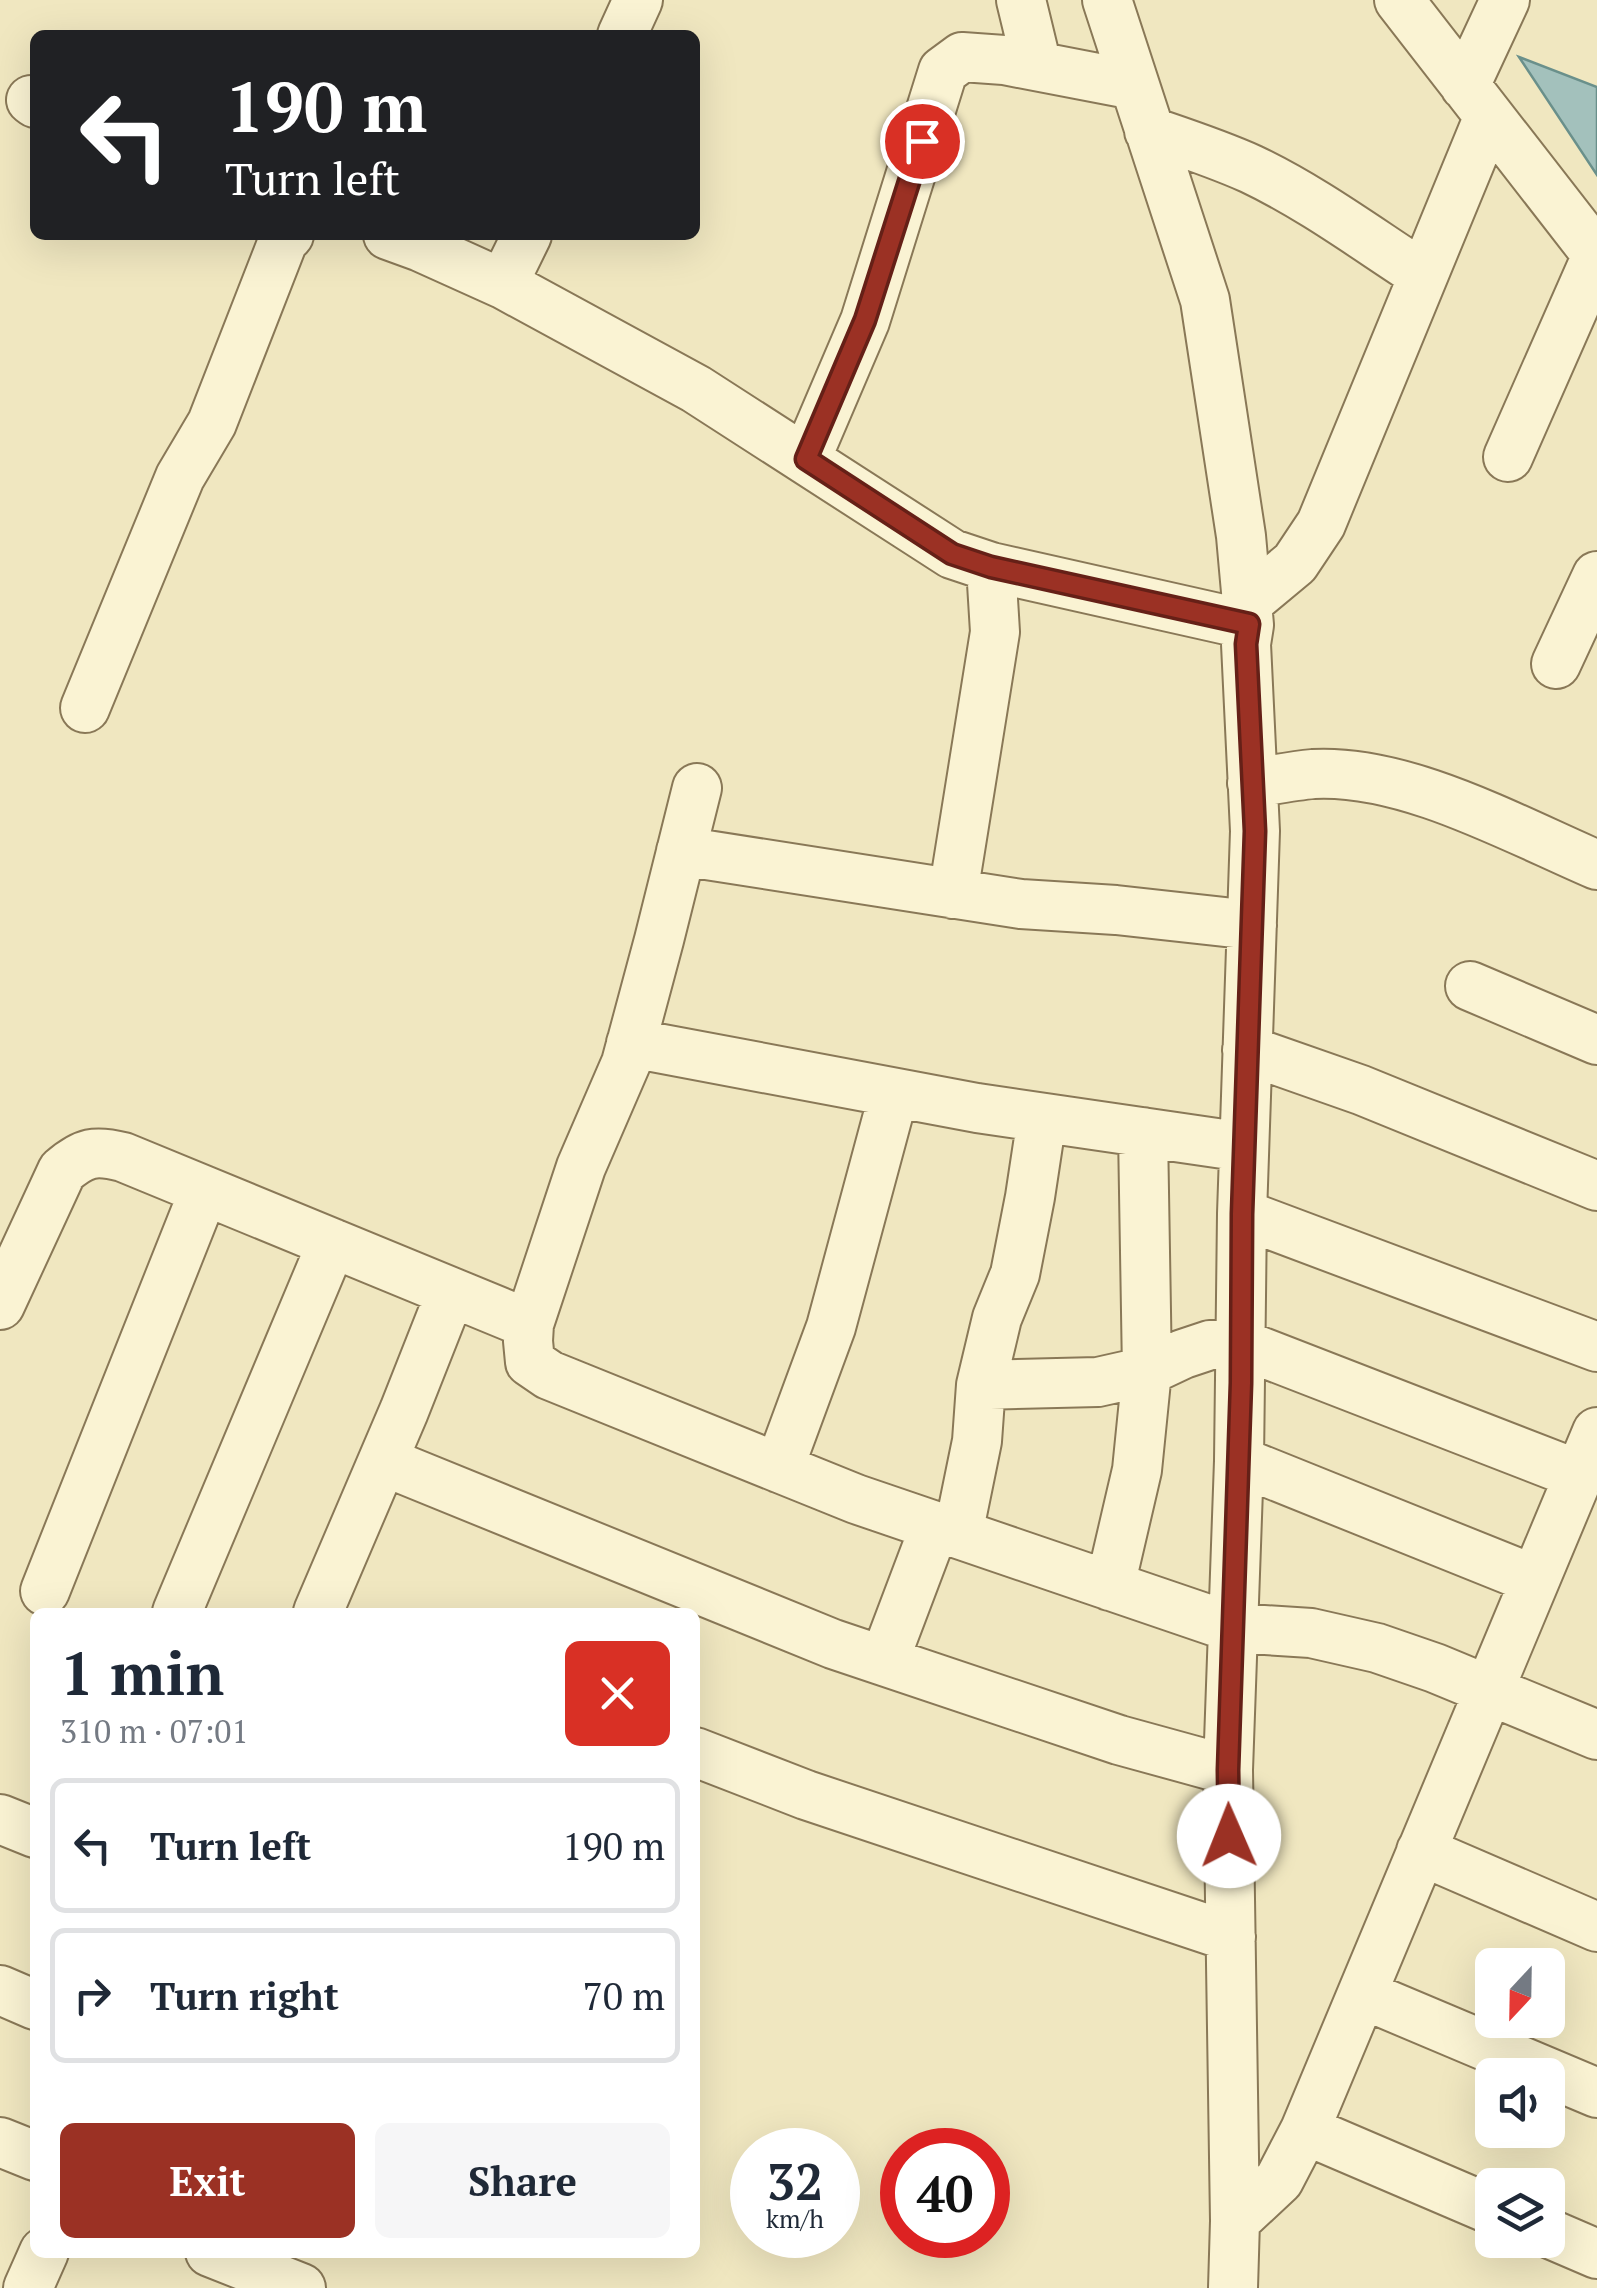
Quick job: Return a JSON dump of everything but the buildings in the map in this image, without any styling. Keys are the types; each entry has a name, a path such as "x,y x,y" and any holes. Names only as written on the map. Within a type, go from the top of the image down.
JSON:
{"street":[{"path":"624,30 638,0"},
{"path":"1020,0 1037,66"},
{"path":"1106,0 1204,300 1241,536 1248,614 1255,831 1228,1770 1233,2288"},
{"path":"1399,0 1597,255 1508,457"},
{"path":"1248,614 1295,563 1321,524 1423,275 1506,0"},
{"path":"806,459 865,320 943,71 962,58 1004,60 1134,85"},
{"path":"1150,131 1254,171 1315,205 1423,275"},
{"path":"400,240 503,284 696,388 952,554 991,567 1248,614"},
{"path":"503,284 525,240"},
{"path":"85,708 180,477 212,424 272,241"},
{"path":"954,894 995,632 991,567"},
{"path":"1556,664 1597,576"},
{"path":"1252,783 1315,774 1370,778 1444,798 1597,865"},
{"path":"697,788 626,1063 582,1167 529,1324 530,1362 549,1375 856,1500 1234,1628 1312,1633 1377,1648 1436,1668 1597,1735"},
{"path":"681,852 1021,904 1116,910 1252,926"},
{"path":"1470,986 1597,1040"},
{"path":"632,1043 894,1093 1244,1148"},
{"path":"1248,1050 1360,1090 1597,1186"},
{"path":"778,1468 831,1327 894,1093"},
{"path":"884,1661 946,1530 976,1441 982,1385 997,1318 1015,1274 1042,1118"},
{"path":"1110,1586 1137,1470 1146,1372 1143,1132"},
{"path":"0,1306 62,1171 87,1154 104,1152 529,1324"},
{"path":"46,1591 204,1191"},
{"path":"1242,1214 1597,1347"},
{"path":"179,1608 332,1244"},
{"path":"320,1608 450,1292"},
{"path":"982,1385 1098,1382 1146,1372 1210,1345 1242,1344 1579,1475"},
{"path":"1235,2221 1279,2180 1305,2130 1597,1432"},
{"path":"383,1461 832,1644 1118,1740 1228,1770"},
{"path":"1239,1461 1535,1580"},
{"path":"700,1754 806,1796 1230,1936"},
{"path":"0,1819 30,1830"},
{"path":"1422,1851 1597,1927"},
{"path":"0,1990 30,2003"},
{"path":"1362,1994 1597,2092"},
{"path":"1305,2130 1475,2203"},
{"path":"0,2142 30,2154"},
{"path":"1565,2240 1597,2254"},
{"path":"28,2288 41,2258"},
{"path":"225,2258 301,2288"}],"water":[{"path":"1519,57 1597,87 1597,175"}],"route":[{"path":"922,141 865,320 806,459 952,554 991,567 1249,624 1246,644 1255,831 1242,1214 1229,1836"}]}
